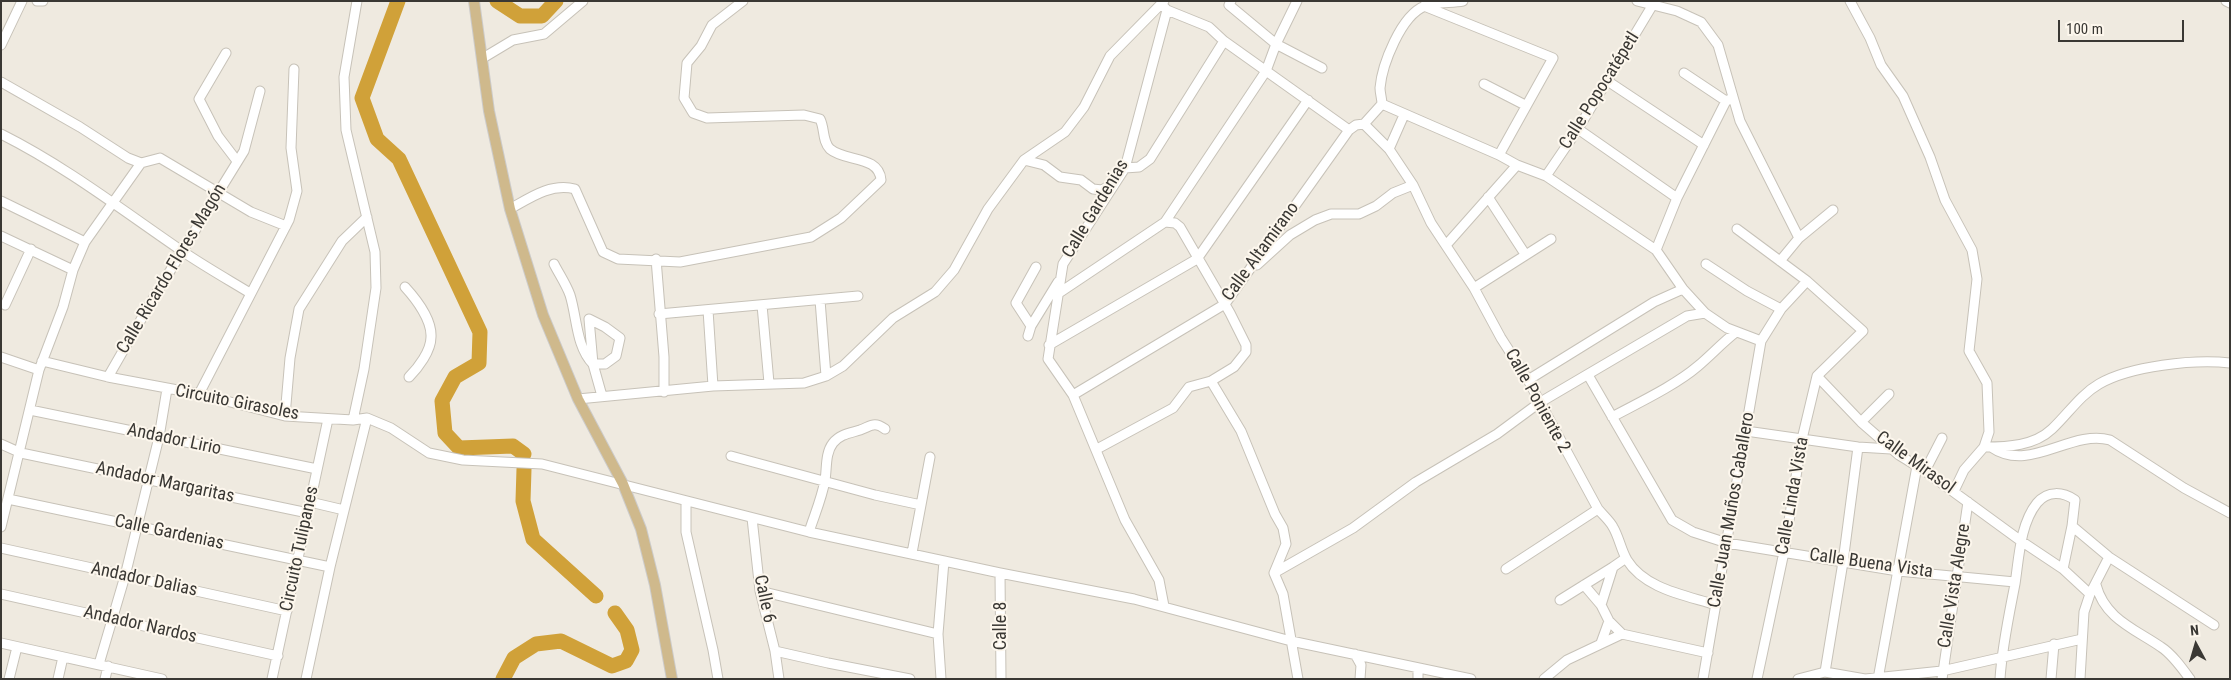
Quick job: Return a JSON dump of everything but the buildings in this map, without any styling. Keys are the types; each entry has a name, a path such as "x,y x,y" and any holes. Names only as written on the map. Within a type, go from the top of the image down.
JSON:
{"main road":[{"path":"474,3 489,111 510,208 543,315 578,399 623,484 641,529 655,585 672,679"}],"street":[{"path":"1,45 22,1"},
{"path":"37,1 43,1"},
{"path":"353,420 374,314 376,288 375,252 346,130 344,77 357,1"},
{"path":"483,58 513,40 544,34 583,1"},
{"path":"510,208 542,191 566,187 575,189 603,252 618,259 656,259 680,262 811,237 841,218 881,180 880,172 876,166 832,150 825,143 824,128 820,120 804,116 707,118 693,113 684,98 687,63 701,46 712,25 743,1"},
{"path":"1231,1 1229,5 1276,44 1322,68"},
{"path":"1059,293 1108,258 1165,222 1266,71 1296,1"},
{"path":"578,399 713,386 804,383 826,376 843,366 892,318 936,292 954,270 988,209 1024,160 1065,132 1084,107 1110,56 1164,5 1209,26 1224,41 1349,130 1356,125 1364,124 1382,104 1380,88 1388,57 1397,36 1407,21 1424,6 1463,1"},
{"path":"1637,1 1677,11 1701,22 1718,45 1729,100 1799,238"},
{"path":"1850,1 1870,38 1881,64 1903,96 1930,157 1945,200 1972,250 1977,279 1969,352 1987,383 1989,432 1987,447 1964,470 1954,491"},
{"path":"2226,1 2230,3"},
{"name":"Calle Gardenias","path":"1073,395 1048,359 1063,264 1125,168 1164,5"},
{"path":"1424,6 1553,58 1525,105 1499,155"},
{"name":"Calle Popocatépetl","path":"1546,176 1578,129 1652,6"},
{"path":"1125,168 1139,167 1150,159 1224,41"},
{"path":"226,53 199,99 218,136 237,161"},
{"path":"200,394 250,293 286,226 297,191 291,148 294,69"},
{"path":"1684,73 1729,100"},
{"path":"1606,80 1704,145"},
{"path":"1,82 80,127 128,158 142,163 160,158 251,212 286,226"},
{"path":"1484,84 1525,105"},
{"name":"Calle Ricardo Flores Magón","path":"108,377 244,151 260,91"},
{"path":"1049,345 1197,259 1308,100"},
{"path":"1656,250 1678,198 1729,100"},
{"path":"1382,104 1499,155 1517,165 1546,176 1656,250 1683,289 1705,313 1736,332 1761,342 1781,309 1807,281"},
{"path":"1389,149 1404,114"},
{"name":"Calle Poniente 2","path":"1364,124 1389,149 1413,185 1431,223 1447,244 1501,338 1528,380 1538,403 1598,509 1613,526 1626,558 1635,571 1647,581 1679,594 1716,605"},
{"path":"1578,129 1678,198"},
{"name":"Calle Altamirano","path":"1073,395 1225,304 1349,130"},
{"path":"1,134 35,151 114,202 183,251 250,293"},
{"path":"1024,160 1044,166 1060,177 1081,180 1093,189 1102,190 1117,182"},
{"path":"2,523 41,366 73,270 85,242 142,163"},
{"path":"1447,244 1517,165"},
{"path":"1230,313 1240,289 1259,264 1290,236 1315,220 1331,214 1359,214 1376,206 1393,193 1413,185"},
{"path":"1488,197 1525,254"},
{"path":"1,201 85,242"},
{"path":"1780,261 1799,238 1833,210"},
{"path":"285,416 290,358 299,309 342,241 367,217"},
{"path":"1097,449 1173,408 1189,387 1211,381 1234,367 1246,352 1246,345 1230,313 1180,227 1175,223 1165,222"},
{"path":"1737,229 1807,281 1863,331 1817,376"},
{"path":"1,236 73,270"},
{"path":"1474,288 1551,239"},
{"path":"5,305 31,249"},
{"path":"656,259 664,357 664,392"},
{"path":"554,264 570,295 578,332 588,360 593,364 605,364 611,361 616,356 620,338 605,327 589,319 593,364 602,396"},
{"path":"1706,264 1747,291 1781,309"},
{"path":"1031,326 1016,303 1036,267"},
{"path":"1028,336 1031,326 1061,277"},
{"path":"405,287 420,303 431,338 420,366 409,377"},
{"path":"1528,380 1654,302 1683,289"},
{"path":"659,314 858,296"},
{"path":"820,300 826,376"},
{"path":"762,305 769,383"},
{"path":"708,310 713,386"},
{"path":"1274,573 1353,528 1416,482 1497,434 1538,403 1687,316 1705,313"},
{"path":"1612,417 1643,401 1698,367 1718,346 1736,332"},
{"name":"Calle Juan Muños Caballero","path":"1702,679 1761,342"},
{"name":"Circuito Girasoles","path":"1,357 41,366 200,394 285,416 353,420 367,418"},
{"path":"1987,447 2027,444 2051,430 2075,403 2100,384 2127,374 2190,361 2230,363"},
{"name":"Calle Buena Vista","path":"1588,375 1672,520 1693,532 1727,543 1898,571 2015,582"},
{"name":"Calle Mirasol","path":"1817,376 1861,422 1891,449 1954,491 2021,541 2063,569 2090,594"},
{"name":"Calle Linda Vista","path":"1757,679 1784,552 1802,439 1817,376"},
{"path":"1211,381 1241,431 1275,514 1283,528 1286,544 1274,573 1283,594 1298,679"},
{"path":"105,679 104,665 158,437 167,389"},
{"path":"1861,422 1888,394"},
{"path":"1073,395 1125,520 1158,580 1164,606"},
{"name":"Andador Lirio","path":"30,410 317,469"},
{"path":"306,679 330,567 367,418 391,428 428,454 463,460 542,464 809,532 912,553 1000,574 1124,597 1291,641 1471,679"},
{"name":"Circuito Tulipanes","path":"272,679 328,419"},
{"path":"809,532 825,481 826,462 833,443 847,432 861,430 872,424 878,424 884,429"},
{"path":"1746,431 1858,447 1891,449"},
{"path":"1987,447 2000,453 2017,457 2046,452 2099,437 2110,440 2184,488 2230,513"},
{"path":"1879,675 1898,571 1921,468 1942,438"},
{"name":"Andador Margaritas","path":"1,444 21,452 308,513"},
{"path":"1825,672 1843,562 1858,447"},
{"path":"731,456 921,505"},
{"path":"912,553 930,457"},
{"path":"2000,679 2001,657 2021,541 2038,502 2049,494 2065,493 2075,500 2063,569"},
{"name":"Calle Gardenias","path":"8,499 330,567"},
{"path":"686,501 686,532 718,679"},
{"path":"310,502 344,510"},
{"name":"Calle Vista Alegre","path":"1942,675 1968,502"},
{"path":"1506,570 1598,509"},
{"name":"Calle 6","path":"752,518 760,591 775,651 779,679"},
{"path":"2072,526 2109,557 2214,625"},
{"name":"Andador Dalias","path":"1,548 287,611"},
{"path":"2080,679 2084,612 2090,594 2109,557"},
{"path":"1560,600 1626,558"},
{"path":"941,679 938,634 944,562"},
{"path":"1601,605 1613,567"},
{"name":"Calle 8","path":"1000,574 1001,679"},
{"path":"1584,585 1601,605 1609,621 1622,634 1708,653"},
{"path":"2096,585 2099,598 2112,614 2130,629 2163,648 2190,679"},
{"path":"760,591 938,634"},
{"name":"Andador Nardos","path":"1,594 278,656"},
{"path":"1601,643 1609,621"},
{"path":"1544,679 1567,660 1622,634"},
{"path":"1798,679 1825,672 1865,679 1879,675 1942,675 2001,657 2082,639"},
{"path":"1,643 157,678"},
{"path":"2051,679 2054,644"},
{"path":"9,679 17,647"},
{"path":"775,651 910,679"},
{"path":"1356,654 1361,665 1360,679"},
{"path":"58,679 63,657"},
{"path":"1418,668 1418,679"}],"waterway":[{"path":"398,1 362,98 377,139 399,159 480,332 479,363 455,377 442,401 445,433 459,448 513,446 524,454"},
{"path":"497,1 520,16 542,16 556,1"},
{"path":"524,469 523,501 533,539 596,596"},
{"path":"503,679 514,658 536,644 561,641 612,666 626,661 632,650 627,630 615,613"}]}
